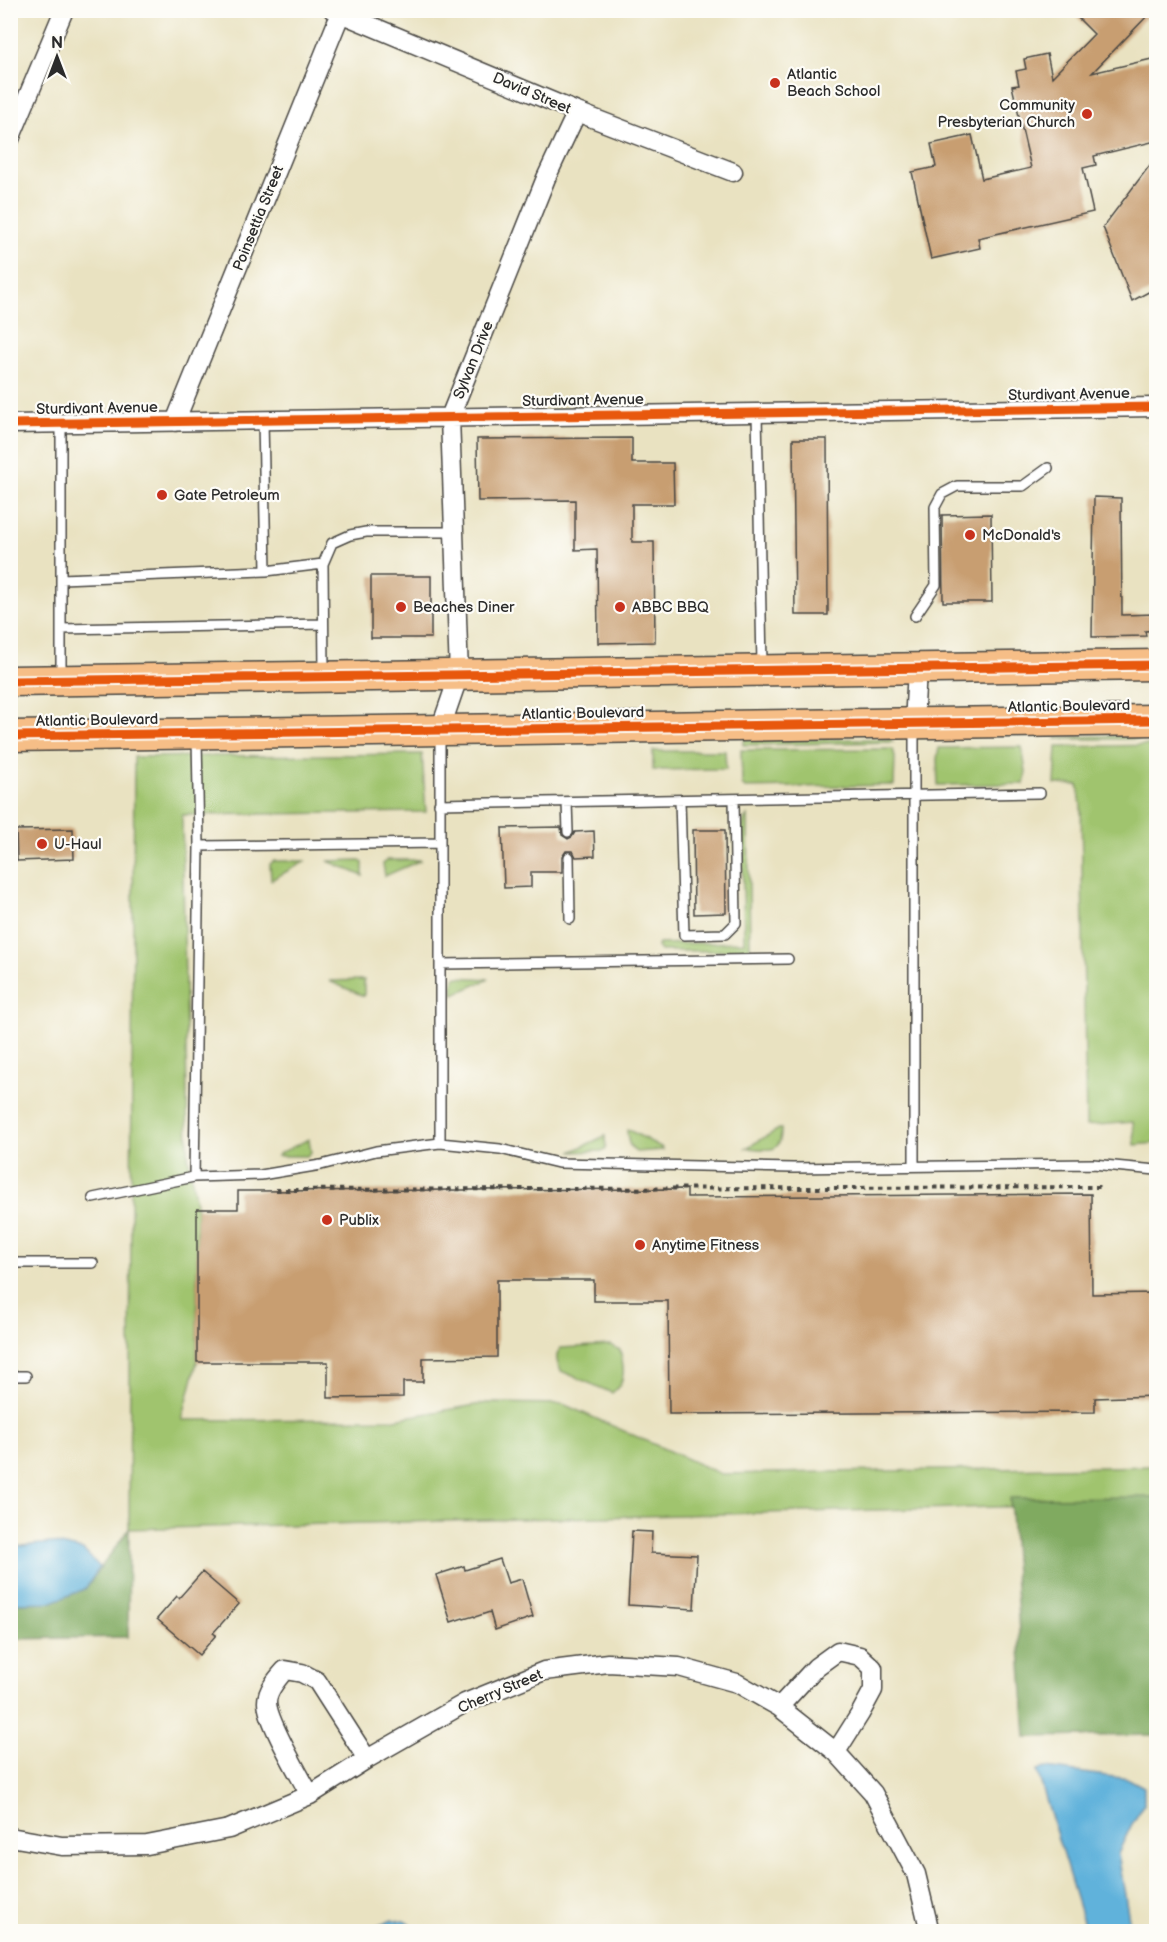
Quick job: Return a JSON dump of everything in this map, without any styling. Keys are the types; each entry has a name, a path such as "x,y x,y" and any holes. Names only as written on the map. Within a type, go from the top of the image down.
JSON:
{"highway":[{"path":"10,681 1156,665"},
{"path":"10,697 49,695 61,680"},
{"name":"Atlantic Boulevard","path":"10,736 1156,720"}],"street":[{"path":"10,139 64,10"},
{"name":"David Street","path":"338,12 577,112 733,172"},
{"name":"Poinsettia Street","path":"175,422 338,12"},
{"name":"Sylvan Drive","path":"440,730 459,675 450,417 546,178 577,112"},
{"name":"Sturdivant Avenue","path":"10,424 1156,407"},
{"path":"914,724 917,669"},
{"path":"779,1707 816,1667 838,1651 860,1656 873,1668 873,1690 836,1752"},
{"name":"Cherry Street","path":"10,1837 62,1846 147,1845 229,1829 310,1795 367,1759 465,1703 544,1671 608,1662 680,1667 737,1683 779,1707 836,1752 873,1794 916,1874 930,1932"},
{"path":"310,1795 272,1722 267,1701 275,1680 285,1670 302,1672 317,1682 367,1759"}],"lane":[{"path":"757,412 762,671"},
{"path":"263,420 266,571"},
{"path":"61,423 61,680"},
{"path":"915,616 936,585 935,507 942,494 957,486 1023,486 1048,468"},
{"path":"324,676 323,564 332,543 350,535 366,532 454,532"},
{"path":"62,579 266,571 323,564"},
{"path":"61,629 323,624"},
{"path":"914,724 914,1166"},
{"path":"440,730 440,1143"},
{"path":"194,1177 199,846 197,734"},
{"path":"439,804 1040,793"},
{"path":"680,800 684,934 724,934 736,923 734,799"},
{"path":"567,802 568,832"},
{"path":"199,846 440,843"},
{"path":"569,857 570,919"},
{"path":"440,963 788,959"},
{"path":"93,1198 194,1177 261,1175 321,1165 376,1151 440,1143 500,1149 558,1164 793,1168 1093,1164 1156,1170"},
{"path":"10,1263 93,1263"},
{"path":"10,1376 26,1376"}],"path":[{"path":"272,1190 1103,1187"}],"green space":[{"path":"1156,735 1156,739 1056,739 1057,737"},
{"path":"745,739 890,739 893,742 743,745"},
{"path":"1156,745 1156,767 1152,768 1156,807 1156,1143 1135,1145 1133,1122 1086,1126 1081,805 1078,785 1055,784 1057,747"},
{"path":"1022,747 1026,772 1024,784 938,785 939,748"},
{"path":"893,749 894,785 745,788 742,785 741,750"},
{"path":"653,751 725,751 726,769 653,770"},
{"path":"422,754 426,812 182,815 188,1157 197,1209 197,1362 182,1420 395,1419 487,1403 563,1404 721,1474 1156,1466 1156,1503 129,1529 134,757"},
{"path":"748,816 750,948 738,951 660,951 657,947 659,944 744,942 742,828"},
{"path":"360,860 363,863 363,876 328,861"},
{"path":"387,860 421,860 385,876 383,864"},
{"path":"274,861 306,861 271,880 270,864"},
{"path":"456,977 489,979 453,994 453,982"},
{"path":"364,980 364,996 329,981"},
{"path":"781,1129 781,1138 776,1147 767,1150 746,1148"},
{"path":"627,1130 663,1150 636,1152 631,1148"},
{"path":"605,1136 606,1149 604,1151 571,1152"},
{"path":"309,1139 311,1152 307,1156 277,1156 280,1153"},
{"path":"611,1345 620,1350 623,1368 620,1384 612,1393 561,1371 557,1362 561,1348"},
{"path":"1156,1497 1156,1735 1026,1737 1010,1498"},
{"path":"129,1529 128,1637 11,1639 10,1603 52,1602 85,1589"}],"water":[{"path":"51,1543 83,1550 100,1567 85,1589 52,1602 11,1603 11,1547"},
{"path":"1046,1768 1129,1779 1144,1787 1144,1805 1118,1853 1129,1919 1128,1931 1086,1931 1037,1770"},
{"path":"392,1920 405,1921 416,1930 415,1932 366,1931"}],"building":[{"name":"Community Presbyterian Church","path":"1070,10 1153,10 1092,73 1156,58 1156,141 1094,156 1096,165 1083,168 1093,212 978,238 980,248 931,259 912,172 936,167 931,144 972,135 982,179 1031,168 1012,86 1019,85 1016,71 1026,69 1024,59 1047,54 1052,77 1094,34"},
{"path":"1156,157 1156,288 1132,301 1103,227"},
{"path":"632,438 632,463 673,463 674,504 632,504 632,542 654,542 655,642 598,643 597,549 575,550 575,500 478,501 477,439"},
{"path":"793,439 827,439 828,615 795,615"},
{"path":"1094,497 1121,498 1122,615 1156,614 1156,630 1145,631 1146,636 1092,637"},
{"path":"991,514 992,602 943,602 942,515"},
{"name":"Beaches Diner","path":"371,576 431,576 431,638 371,638"},
{"path":"561,827 562,835 568,839 575,832 594,831 595,856 576,857 573,851 566,851 562,857 562,872 531,872 531,887 504,888 502,828"},
{"path":"73,829 74,859 17,861 16,830"},
{"path":"693,830 725,830 726,913 694,914"},
{"path":"687,1189 687,1197 1091,1194 1092,1294 1156,1293 1156,1396 1095,1398 1095,1412 669,1414 668,1301 594,1301 594,1280 497,1280 497,1357 423,1358 423,1382 403,1382 403,1397 328,1398 328,1362 197,1362 197,1209 238,1209 238,1191"},
{"path":"632,1531 652,1532 651,1553 697,1555 694,1609 628,1605"},
{"path":"500,1559 508,1583 522,1579 533,1617 495,1630 490,1612 451,1622 436,1575 464,1566 465,1570"},
{"path":"202,1572 239,1604 213,1633 216,1635 199,1655 157,1619"}],"cycle path":[{"path":"10,424 1156,407"},
{"path":"10,681 1156,665"},
{"path":"10,736 1156,720"}],"place":[{"name":"Atlantic Beach School","path":"775,83"},
{"name":"Community Presbyterian Church","path":"1087,114"},
{"name":"Gate Petroleum","path":"162,495"},
{"name":"McDonald's","path":"970,535"},
{"name":"Beaches Diner","path":"401,607"},
{"name":"ABBC BBQ","path":"620,607"},
{"name":"U-Haul","path":"42,844"},
{"name":"Publix","path":"327,1220"},
{"name":"Anytime Fitness","path":"640,1245"}]}
